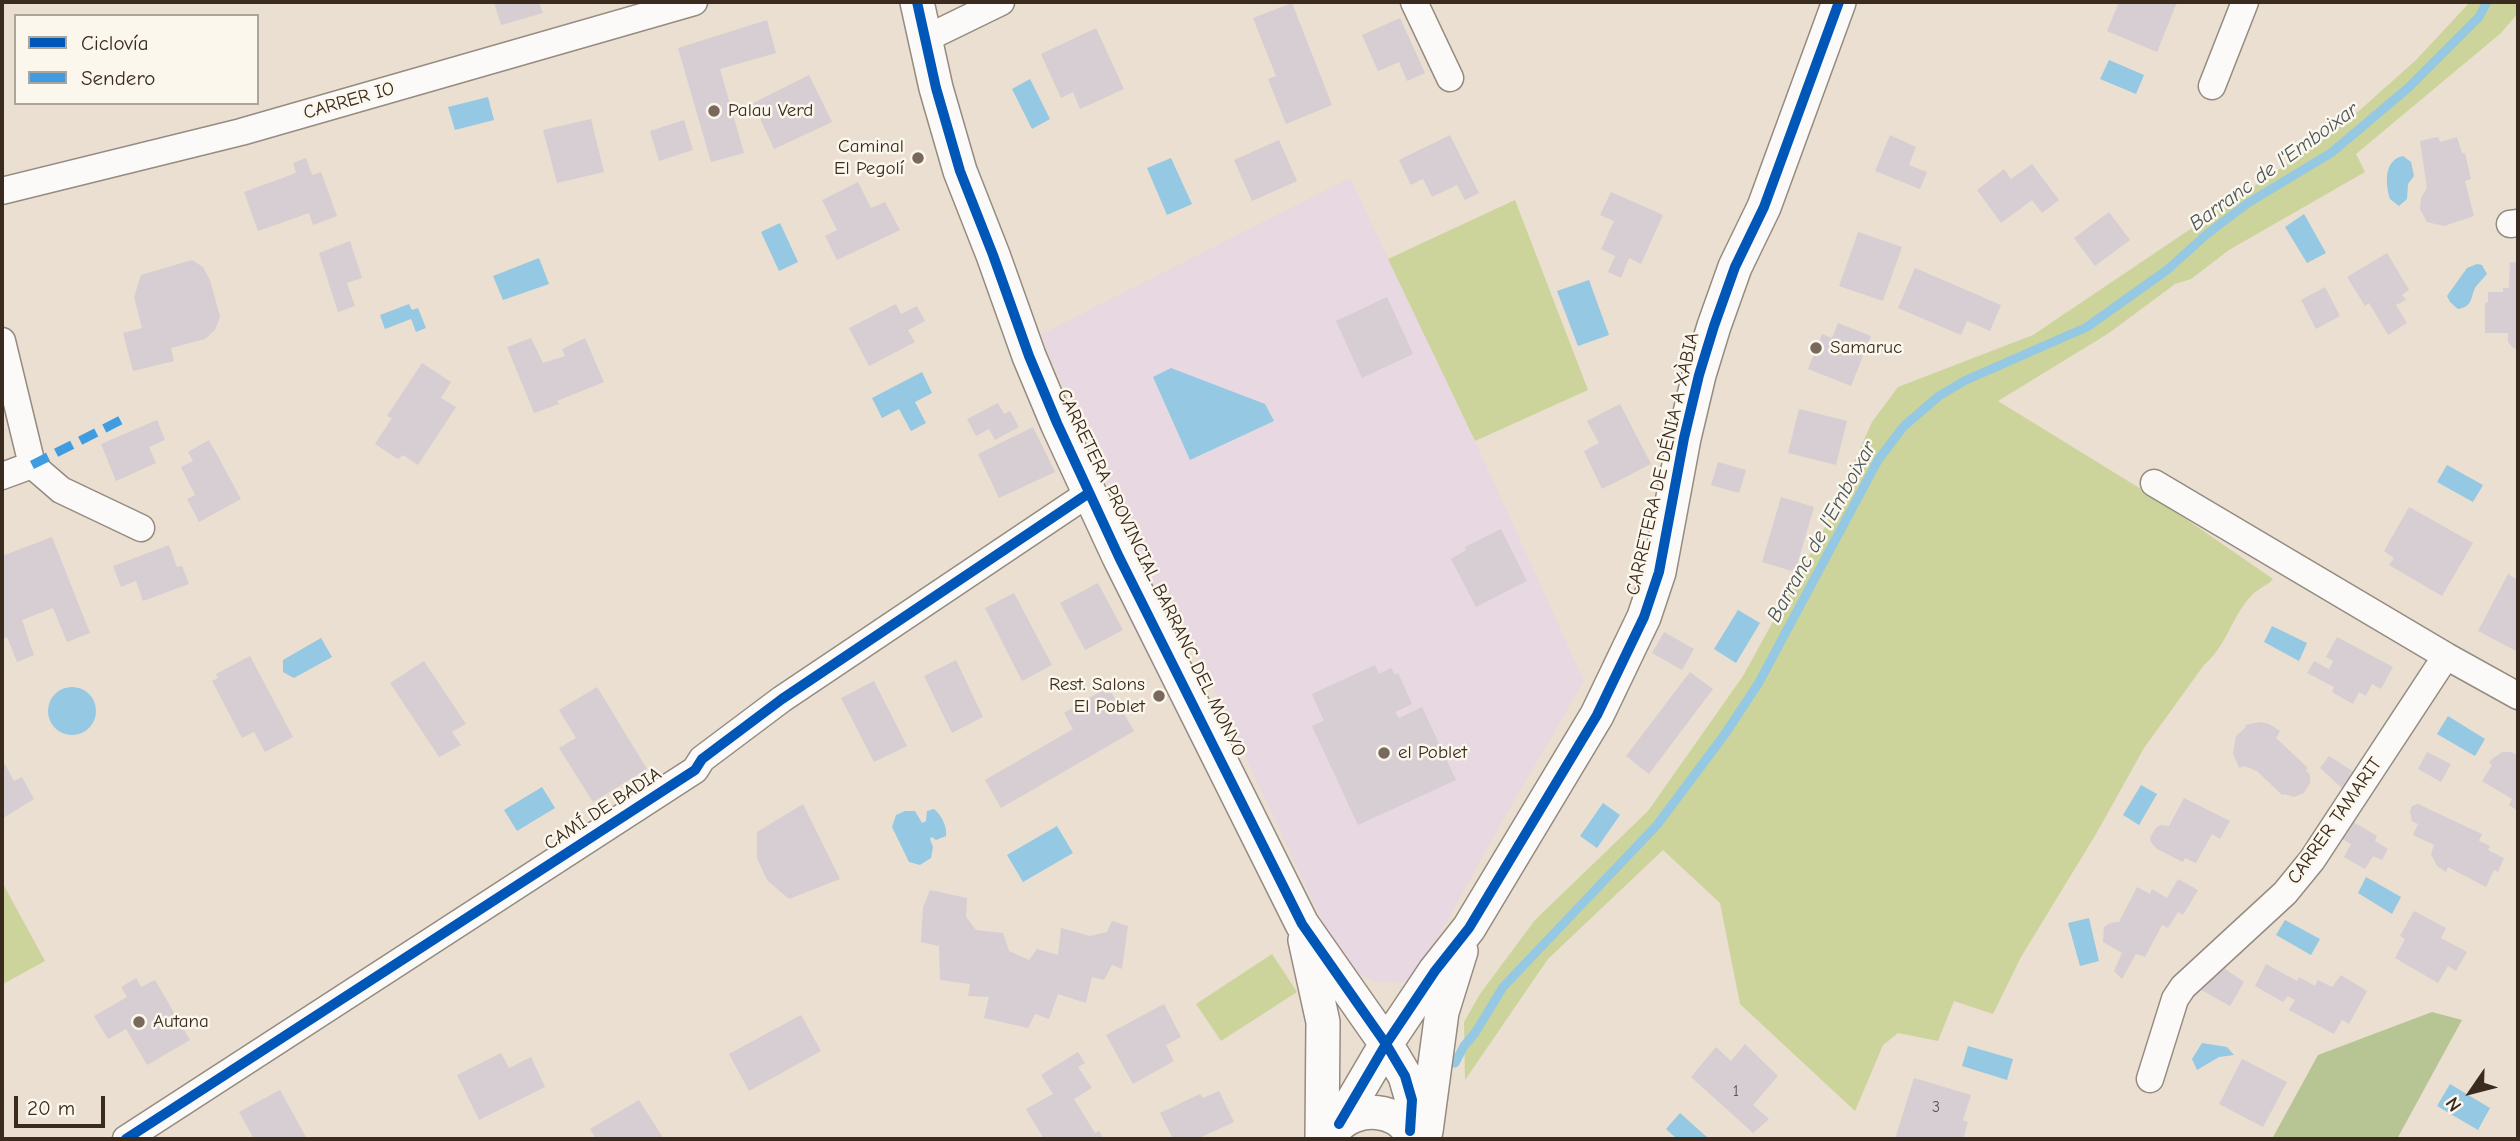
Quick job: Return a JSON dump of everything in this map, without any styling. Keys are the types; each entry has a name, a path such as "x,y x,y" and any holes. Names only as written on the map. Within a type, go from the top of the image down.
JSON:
{"street":[{"name":"CARRER IO","path":"2,191 241,132 694,2"},
{"name":"CARRETERA PROVINCIAL BARRANC DEL MONYO","path":"917,2 936,88 960,171 1028,356 1089,493 1302,924 1386,1044 1405,1076 1419,1133"},
{"path":"925,38 1001,2"},
{"path":"1414,2 1450,78"},
{"name":"CARRETERA DE DÉNIA A XÀBIA","path":"1330,1134 1435,971 1469,928 1597,715 1644,617 1659,572 1684,438 1710,338 1735,267 1764,207 1839,2"},
{"path":"2212,86 2245,2"},
{"path":"2,341 32,465 61,490 141,528"},
{"path":"2,476 32,465"},
{"path":"2154,483 2518,696"},
{"name":"CAMÍ DE BADIA","path":"126,1139 695,770 702,759 782,699 1089,493"},
{"name":"CARRER TAMARIT","path":"2150,1079 2175,999 2183,986 2285,893 2312,860 2446,656"},
{"name":"CARRETERA PROVINCIAL BARRANC DEL MONYO","path":"1302,924 1323,1022 1330,1134"},
{"name":"CARRETERA DE DÉNIA A XÀBIA","path":"1419,1133 1442,1012 1469,928"},
{"path":"1330,1134 1352,1115 1366,1111 1384,1114 1419,1133"}],"shaded area":[{"name":"el Poblet","path":"1350,178 1475,441 1584,681 1421,968 1412,980 1402,983 1374,982 1354,970 1332,942 1168,591 1157,595 1040,335"}],"green space":[{"path":"2470,2 2518,2 2518,13 2501,33 2356,154 2365,172 2229,250 2191,279 2175,284 2109,333 1998,401 2154,497 2273,579 2244,604 2218,649 2144,748 2096,834 2021,957 1993,1014 1954,1001 1938,1041 1898,1033 1883,1045 1855,1111 1740,1004 1720,903 1663,850 1548,959 1465,1080 1464,1022 1480,994 1535,920 1648,811 1743,676 1825,527 1872,422 1898,387 2033,335 2299,156 2360,110 2416,60"},
{"path":"1515,200 1588,390 1475,441 1388,259"},
{"path":"2,882 45,961 3,984 2,981"},
{"path":"1272,954 1297,992 1221,1041 1196,1004"},
{"path":"2432,1012 2462,1020 2397,1139 2272,1139 2318,1055"}],"water":[{"path":"2109,60 2144,75 2136,94 2100,79"},
{"path":"1030,79 1050,119 1032,129 1012,89"},
{"path":"488,97 494,120 455,130 448,107"},
{"path":"2403,156 2411,162 2414,176 2408,184 2407,199 2399,206 2390,199 2387,179 2392,162"},
{"path":"1171,158 1192,204 1167,215 1147,168"},
{"path":"2304,214 2326,253 2307,263 2285,227"},
{"path":"780,223 798,262 779,271 761,232"},
{"path":"539,258 549,284 503,300 493,276"},
{"path":"2482,265 2487,274 2475,288 2469,304 2458,309 2447,296 2467,268"},
{"path":"1589,280 1609,335 1578,346 1557,291"},
{"path":"409,304 412,310 418,308 426,328 416,332 411,319 385,329 380,315"},
{"path":"1171,368 1265,404 1274,421 1190,460 1153,377"},
{"path":"922,372 932,393 915,402 926,423 911,431 899,409 882,418 872,398"},
{"path":"2447,465 2483,485 2473,502 2437,482"},
{"path":"1738,610 1760,623 1736,663 1714,649"},
{"path":"2272,626 2307,643 2299,661 2264,642"},
{"path":"321,638 332,657 294,678 283,672 283,660"},
{"path":"72,687 89,694 96,711 89,728 72,735 55,728 48,711 55,694"},
{"path":"2448,716 2485,739 2475,756 2437,734"},
{"path":"2141,785 2157,794 2139,825 2123,815"},
{"path":"542,787 555,808 517,831 504,810"},
{"path":"1603,803 1620,815 1597,848 1580,836"},
{"path":"934,809 943,821 946,836 930,839 933,847 931,858 920,865 909,862 892,827 896,815 915,811 922,823 926,821 927,811"},
{"path":"1057,826 1073,853 1023,882 1007,855"},
{"path":"2366,877 2401,897 2392,914 2358,893"},
{"path":"2089,918 2099,961 2080,966 2068,923"},
{"path":"2285,920 2320,939 2311,955 2276,935"},
{"path":"2202,1043 2227,1047 2234,1055 2219,1057 2197,1070 2192,1059"},
{"path":"1968,1046 2013,1059 2007,1080 1962,1066"},
{"path":"2450,1084 2490,1108 2478,1130 2437,1106"},
{"path":"1680,1113 1709,1139 1677,1139 1666,1129"}],"building":[{"path":"494,2 539,2 543,13 501,25"},
{"path":"2119,2 2177,2 2157,52 2107,31"},
{"path":"1292,3 1332,105 1286,124 1268,79 1276,76 1253,18"},
{"path":"1400,18 1425,73 1407,81 1399,62 1378,71 1362,35"},
{"name":"Palau Verd","path":"767,20 776,53 720,69 744,153 711,162 678,48"},
{"path":"1096,28 1124,89 1080,109 1073,92 1061,98 1041,54"},
{"path":"809,75 832,122 774,149 753,103"},
{"path":"591,119 604,172 557,183 543,130"},
{"path":"684,120 693,150 659,161 650,131"},
{"path":"1450,135 1479,193 1465,200 1457,185 1432,197 1423,179 1411,185 1399,160"},
{"path":"1890,135 1916,147 1909,165 1927,172 1920,189 1875,171"},
{"path":"2438,137 2440,142 2457,137 2462,153 2465,153 2471,179 2465,181 2474,216 2444,226 2427,222 2420,209 2421,198 2427,188 2420,141"},
{"path":"1279,140 1297,181 1252,201 1234,160"},
{"path":"306,158 312,175 321,172 337,216 313,225 309,213 258,231 244,192 296,173 293,163"},
{"path":"2032,164 2059,200 2042,213 2032,200 2001,223 1977,190 2004,169 2011,179"},
{"path":"858,182 871,208 885,202 900,230 837,260 825,236 837,230 822,200"},
{"path":"1611,192 1663,215 1641,264 1629,258 1621,278 1608,272 1615,256 1601,249 1614,221 1600,215"},
{"path":"2109,212 2130,240 2095,266 2074,238"},
{"path":"1858,232 1902,247 1883,301 1839,286"},
{"path":"350,241 362,278 347,283 355,306 338,312 319,253"},
{"path":"2387,253 2409,290 2402,295 2406,300 2396,305 2407,323 2388,335 2369,303 2365,306 2347,277"},
{"path":"192,260 203,267 210,280 220,317 215,330 205,339 171,348 174,361 133,371 123,333 142,328 134,297 141,275"},
{"path":"2510,262 2518,262 2518,349 2508,342 2508,333 2485,333 2485,303 2488,302 2488,292 2503,292 2503,288 2509,288"},
{"path":"1915,268 2001,305 1990,331 1967,321 1961,335 1898,308"},
{"path":"2325,287 2340,316 2316,329 2301,300"},
{"path":"1387,297 1413,354 1362,378 1336,321"},
{"path":"896,304 901,314 917,306 925,321 908,330 915,342 869,366 849,328"},
{"path":"1838,323 1871,336 1851,386 1808,369 1822,334 1832,338"},
{"path":"531,338 543,363 565,356 562,349 585,338 604,382 534,413 507,347"},
{"path":"422,363 451,382 441,398 456,407 418,465 403,455 398,459 375,444 392,418 387,416"},
{"path":"998,403 1004,414 1010,411 1019,427 995,440 989,429 976,436 967,419"},
{"path":"1620,404 1651,464 1602,489 1584,451 1599,443 1587,421"},
{"path":"1799,409 1847,421 1836,465 1788,453"},
{"path":"157,420 165,440 149,447 156,463 116,481 101,444"},
{"path":"1033,427 1055,472 999,498 978,454"},
{"path":"209,440 241,499 199,522 187,499 195,495 181,467 193,461 188,452"},
{"path":"1718,462 1746,470 1739,493 1711,485"},
{"path":"1781,497 1814,507 1795,572 1762,562"},
{"path":"2409,507 2473,543 2442,596 2389,565 2394,558 2384,551"},
{"path":"1501,529 1527,581 1476,607 1451,559 1466,550 1465,547"},
{"path":"52,537 90,633 67,642 53,608 22,620 34,655 17,662 7,637 2,639 2,556"},
{"path":"169,545 177,567 182,566 189,584 143,601 136,581 121,587 113,566"},
{"path":"2508,574 2518,580 2518,652 2478,631"},
{"path":"1098,583 1123,630 1085,650 1060,603"},
{"path":"1014,593 1052,665 1022,681 985,608"},
{"path":"1664,632 1694,649 1682,670 1652,653"},
{"path":"2337,637 2393,667 2381,689 2372,684 2366,696 2359,692 2353,704 2332,692 2334,687 2307,673 2314,661 2329,669 2333,661 2326,657"},
{"path":"250,656 293,737 265,752 254,732 242,738 212,681 218,678 216,674"},
{"path":"956,660 983,717 952,733 924,676"},
{"path":"424,661 466,724 452,732 461,745 439,757 390,683"},
{"name":"el Poblet","path":"1375,665 1379,674 1391,668 1395,675 1398,673 1412,704 1395,712 1399,718 1422,707 1456,780 1358,825 1312,726 1324,721 1312,694"},
{"path":"1690,672 1713,689 1649,774 1626,756"},
{"path":"874,681 907,746 874,762 841,698"},
{"path":"597,687 647,769 593,802 559,748 576,738 559,710"},
{"path":"1108,687 1134,731 1001,808 985,780 1073,729 1064,713"},
{"path":"2260,722 2280,731 2276,738 2308,768 2306,770 2310,775 2310,783 2304,793 2294,797 2282,795 2257,771 2244,766 2239,768 2233,753 2236,736 2245,725"},
{"path":"2427,752 2451,764 2441,782 2418,769"},
{"path":"2502,752 2518,755 2518,811 2509,805 2512,799 2482,781 2492,765 2489,763"},
{"path":"2329,756 2354,772 2343,789 2320,768"},
{"path":"2,759 14,781 22,777 34,799 3,818"},
{"path":"2184,798 2230,821 2220,839 2212,834 2196,863 2185,858 2183,862 2157,849 2150,837 2157,827 2169,826"},
{"path":"803,804 840,879 789,899 767,880 757,858 757,832"},
{"path":"2418,804 2482,834 2479,841 2490,846 2488,850 2504,858 2498,872 2494,870 2486,887 2448,867 2446,872 2437,866 2431,854 2434,845 2413,835 2418,824 2412,821 2410,811 2412,806"},
{"path":"2350,820 2377,836 2375,841 2388,849 2382,860 2373,856 2365,869 2344,857 2351,844 2339,837"},
{"path":"2178,879 2198,890 2183,915 2178,912 2168,928 2162,925 2145,957 2136,954 2122,979 2114,971 2122,953 2103,942 2104,927 2119,922 2137,887 2150,894 2152,889 2167,898"},
{"path":"930,890 967,898 966,917 976,930 1003,933 1009,951 1029,960 1037,949 1058,955 1061,928 1090,936 1107,932 1112,921 1128,926 1122,969 1112,965 1104,980 1092,977 1086,1003 1058,994 1049,1019 1035,1014 1028,1028 984,1018 989,997 968,996 970,984 940,980 939,946 921,942 923,908"},
{"path":"2414,911 2446,928 2441,938 2467,952 2456,971 2448,966 2438,983 2395,958 2405,939 2400,936"},
{"path":"2266,964 2297,981 2299,977 2315,986 2318,980 2332,987 2341,975 2367,991 2349,1024 2342,1020 2334,1034 2289,1010 2295,1000 2288,996 2283,1002 2255,986"},
{"path":"2221,966 2244,982 2230,1006 2196,987"},
{"name":"Autana","path":"136,978 141,987 155,980 190,1040 147,1065 126,1029 108,1039 94,1016 127,997 121,987"},
{"path":"1164,1004 1181,1037 1166,1045 1174,1061 1133,1084 1106,1035"},
{"path":"801,1015 821,1051 749,1091 729,1054"},
{"path":"1745,1044 1778,1076 1753,1105 1769,1119 1753,1133 1691,1077 1716,1047 1731,1061"},
{"path":"1078,1052 1085,1063 1078,1067 1092,1088 1074,1099 1095,1133 1099,1131 1104,1139 1044,1139 1026,1109 1053,1094 1041,1075"},
{"path":"501,1053 509,1068 531,1057 545,1087 479,1120 457,1075"},
{"path":"2242,1059 2287,1082 2263,1127 2219,1104"},
{"path":"1914,1078 1971,1095 1963,1120 1968,1122 1963,1139 1895,1139"},
{"path":"280,1090 307,1139 254,1139 239,1112"},
{"path":"1219,1091 1234,1122 1197,1139 1173,1139 1160,1113 1200,1094 1203,1098"},
{"path":"639,1100 664,1139 596,1139 590,1129"}],"waterway":[{"name":"Barranc de l'Emboixar","path":"1455,1063 1503,987 1657,825 1725,734 1758,684 1878,460 1904,426 1939,396 1964,381 2087,327 2167,270 2207,234 2248,203 2331,153 2408,88 2479,17 2487,2"}],"marked path":[{"path":"32,465 127,417"}],"cycle path":[{"path":"917,2 936,88 960,171 1057,423 1119,557 1302,924 1386,1044 1405,1076 1412,1100 1410,1131"},
{"path":"1339,1124 1386,1044 1435,971 1469,928 1597,715 1644,617 1659,572 1684,438 1714,326 1735,267 1764,207 1839,2"},
{"path":"126,1139 695,770 702,759 782,699 1089,493"}],"place":[{"name":"Palau Verd","path":"714,111"},
{"name":"Caminal El Pegolí","path":"918,158"},
{"name":"Samaruc","path":"1816,348"},
{"name":"Rest. Salons El Poblet","path":"1159,696"},
{"name":"el Poblet","path":"1384,753"},
{"name":"Autana","path":"139,1022"}]}
